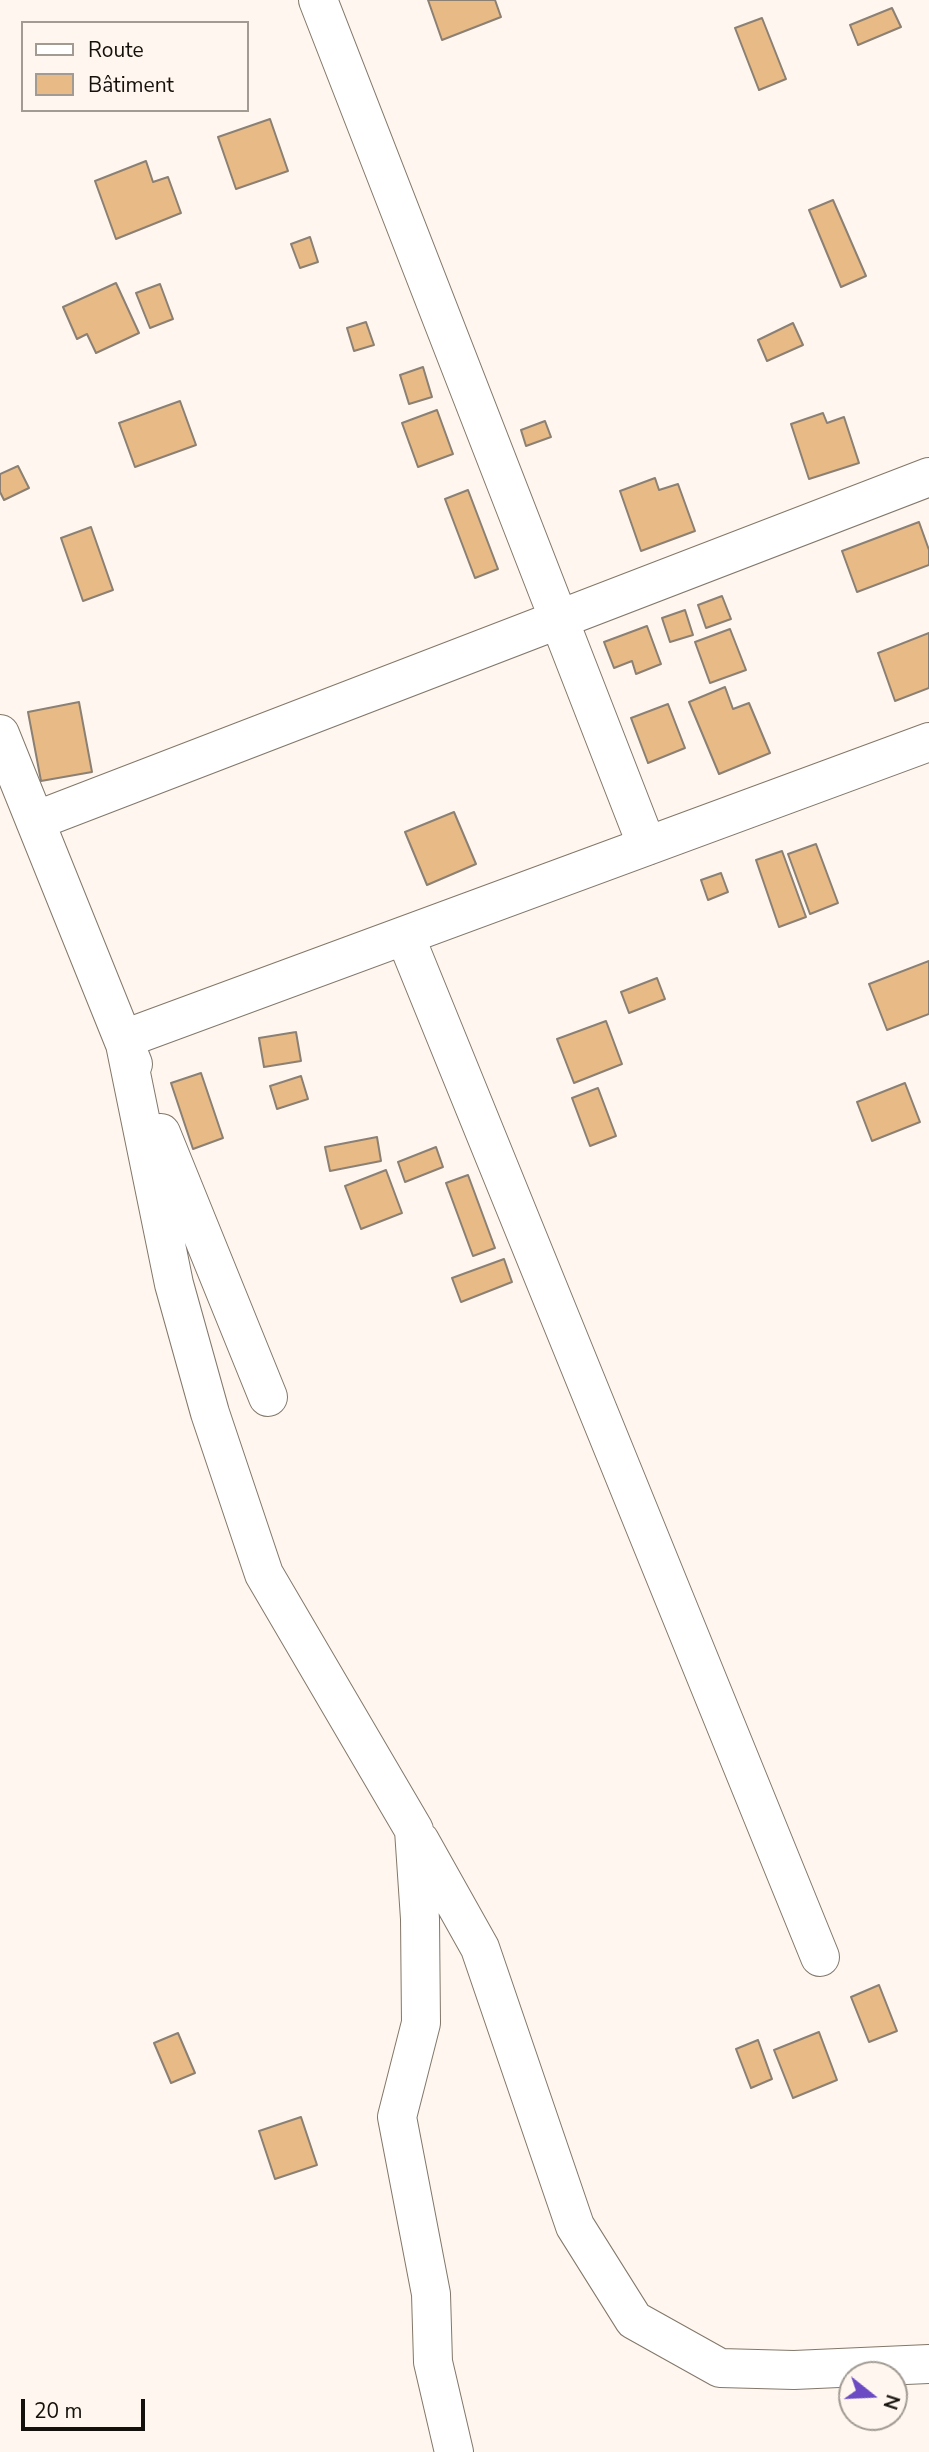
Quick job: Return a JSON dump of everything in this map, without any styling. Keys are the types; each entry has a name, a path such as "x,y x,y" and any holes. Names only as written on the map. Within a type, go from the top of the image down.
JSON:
{"street":[{"path":"318,0 646,846"},
{"path":"35,821 929,477"},
{"path":"0,734 268,1397"},
{"path":"124,1039 929,742"},
{"path":"405,936 820,1957"},
{"path":"124,1039 174,1284 210,1413 264,1574 480,1948 575,2226 634,2320 720,2368 794,2370 929,2364"},
{"path":"414,1830 420,1919 421,2023 397,2117 431,2294 433,2362 454,2452"}],"building":[{"path":"428,0 495,0 501,17 442,40"},
{"path":"892,8 901,27 858,45 850,25"},
{"path":"762,18 786,79 759,90 735,28"},
{"path":"270,119 288,171 236,189 218,137"},
{"path":"146,161 153,182 168,177 181,213 116,239 95,181"},
{"path":"833,200 866,276 841,287 809,210"},
{"path":"310,237 318,262 300,268 291,244"},
{"path":"116,283 139,333 96,353 87,334 77,339 63,307"},
{"path":"160,284 173,319 150,328 136,293"},
{"path":"366,322 374,345 354,351 347,328"},
{"path":"793,323 803,345 767,361 758,340"},
{"path":"423,367 432,397 409,404 400,375"},
{"path":"180,401 196,445 135,467 119,423"},
{"path":"437,410 453,454 418,467 402,423"},
{"path":"823,413 827,423 844,417 859,463 809,479 791,424"},
{"path":"545,421 551,437 526,446 521,430"},
{"path":"18,466 29,488 4,500 0,492 0,474"},
{"path":"655,478 659,490 678,484 695,531 641,551 620,491"},
{"path":"468,490 498,569 475,578 445,499"},
{"path":"919,522 929,550 929,565 857,592 842,551"},
{"path":"91,527 113,590 83,601 61,538"},
{"path":"722,596 731,619 706,628 698,605"},
{"path":"685,610 693,635 670,642 662,618"},
{"path":"647,626 661,664 636,674 632,661 614,668 604,642"},
{"path":"730,629 746,670 710,683 695,642"},
{"path":"929,633 929,688 895,701 878,653"},
{"path":"725,687 733,709 749,703 770,753 719,774 689,702"},
{"path":"79,702 92,772 41,781 28,712"},
{"path":"668,704 685,748 648,763 631,718"},
{"path":"454,812 476,864 427,885 405,832"},
{"path":"816,844 838,903 810,914 788,854"},
{"path":"782,851 806,917 779,927 756,860"},
{"path":"721,873 728,892 708,900 701,880"},
{"path":"929,961 929,1014 887,1030 869,984"},
{"path":"657,978 665,999 629,1013 621,992"},
{"path":"606,1021 622,1064 574,1083 557,1039"},
{"path":"296,1032 301,1061 264,1067 259,1038"},
{"path":"201,1073 223,1138 193,1149 171,1083"},
{"path":"301,1076 308,1099 277,1109 270,1086"},
{"path":"905,1083 920,1122 872,1141 857,1102"},
{"path":"598,1088 616,1136 590,1146 572,1098"},
{"path":"377,1137 381,1161 330,1171 325,1147"},
{"path":"436,1147 443,1167 405,1182 398,1162"},
{"path":"386,1170 402,1213 361,1229 345,1186"},
{"path":"468,1175 495,1248 473,1256 446,1183"},
{"path":"504,1259 512,1282 461,1302 452,1278"},
{"path":"879,1985 897,2031 869,2042 851,1997"},
{"path":"819,2032 837,2080 793,2098 774,2050"},
{"path":"178,2033 195,2073 171,2083 154,2043"},
{"path":"758,2040 772,2079 751,2088 736,2049"},
{"path":"301,2117 317,2165 275,2179 259,2131"}]}
